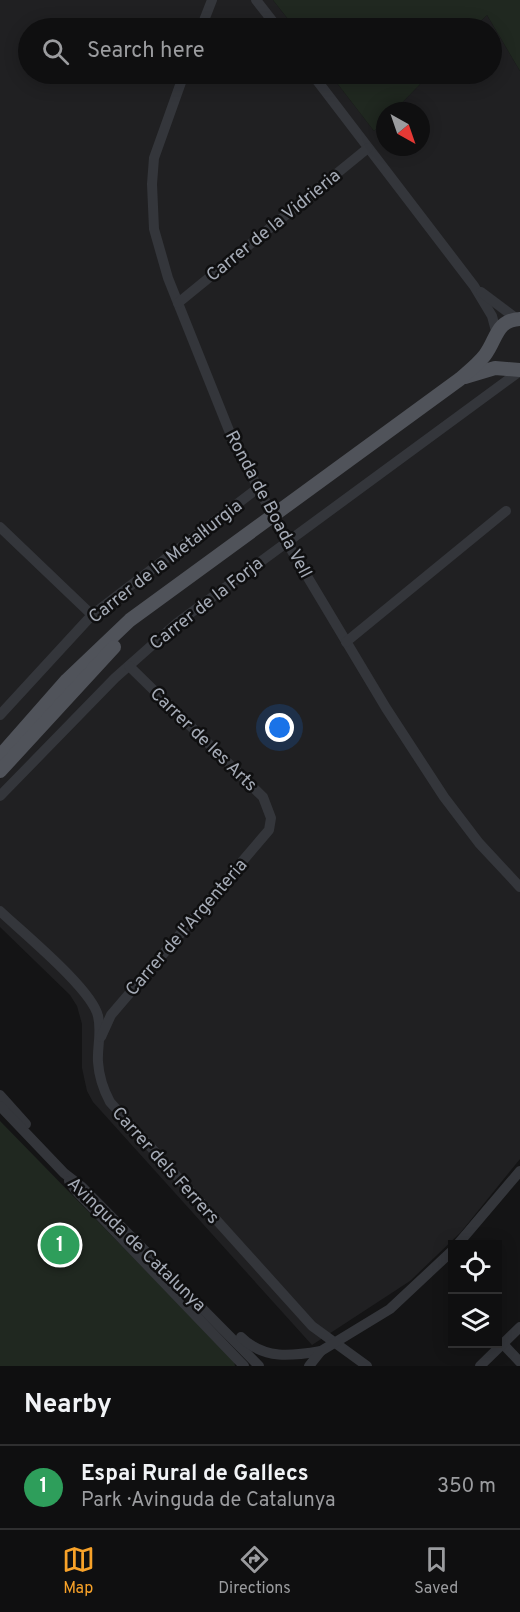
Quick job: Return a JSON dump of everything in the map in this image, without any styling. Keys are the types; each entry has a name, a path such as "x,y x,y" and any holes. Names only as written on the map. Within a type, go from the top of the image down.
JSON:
{"main road":[{"path":"0,756 82,665 130,620 460,379 482,358 507,321 518,319"},
{"path":"495,336 496,358 516,369"},
{"path":"460,379 495,368 516,369"},
{"path":"0,771 163,596"}],"street":[{"path":"205,18 212,0"},
{"path":"256,0 270,18"},
{"name":"Ronda de Boada Vell","path":"180,84 156,150 152,184 154,229 159,252 178,303 232,438 286,541 346,642 444,796 479,843 520,886"},
{"path":"320,84 474,286 492,316 495,336"},
{"name":"Carrer de la Vidrieria","path":"178,303 368,148"},
{"path":"474,286 518,319"},
{"name":"Carrer de la Forja","path":"0,796 129,666 177,622 516,369"},
{"name":"Carrer de la Metal·lurgia","path":"0,715 92,615 258,488"},
{"path":"346,642 506,511"},
{"path":"0,527 92,615"},
{"name":"Carrer de les Arts","path":"129,666 263,797 271,818"},
{"name":"Carrer de l'Argenteria","path":"101,1037 111,1015 269,830 271,818"},
{"name":"Carrer dels Ferrers","path":"0,911 85,992 98,1014 101,1037 98,1060 102,1085 110,1102 312,1326 367,1366"},
{"path":"0,1095 36,1135 43,1152"},
{"path":"0,1106 64,1173"},
{"path":"462,1240 520,1171"},
{"name":"Avinguda de Catalunya","path":"64,1173 117,1220 259,1366"},
{"name":"Avinguda de Catalunya","path":"64,1173 77,1192 241,1364"},
{"path":"117,1220 152,1246 250,1346 276,1355 297,1355 321,1351"},
{"path":"310,1365 321,1351 390,1309 448,1256"},
{"path":"160,1279 190,1302 251,1366"},
{"path":"480,1366 520,1327"},
{"path":"503,1344 520,1362"},
{"path":"286,1366 297,1355"}],"shaded area":[{"path":"0,0 273,0 287,18 18,18 18,84 338,84 374,131 376,129 376,156 430,156 430,102 403,102 420,84 502,84 502,40 520,71 520,1159 461,1232 453,1240 448,1240 448,1244 410,1281 312,1345 93,1102 87,1091 82,1068 82,1024 77,1006 70,995 0,927"},
{"path":"273,0 520,0 520,71 502,40 502,18 489,18 487,15 484,18 287,18"},
{"path":"338,84 420,84 403,102 376,102 376,129 374,131"},
{"path":"0,1121 234,1361 235,1366 0,1366"}],"place":[{"name":"Espai Rural de Gallecs","path":"60,1245"}]}
